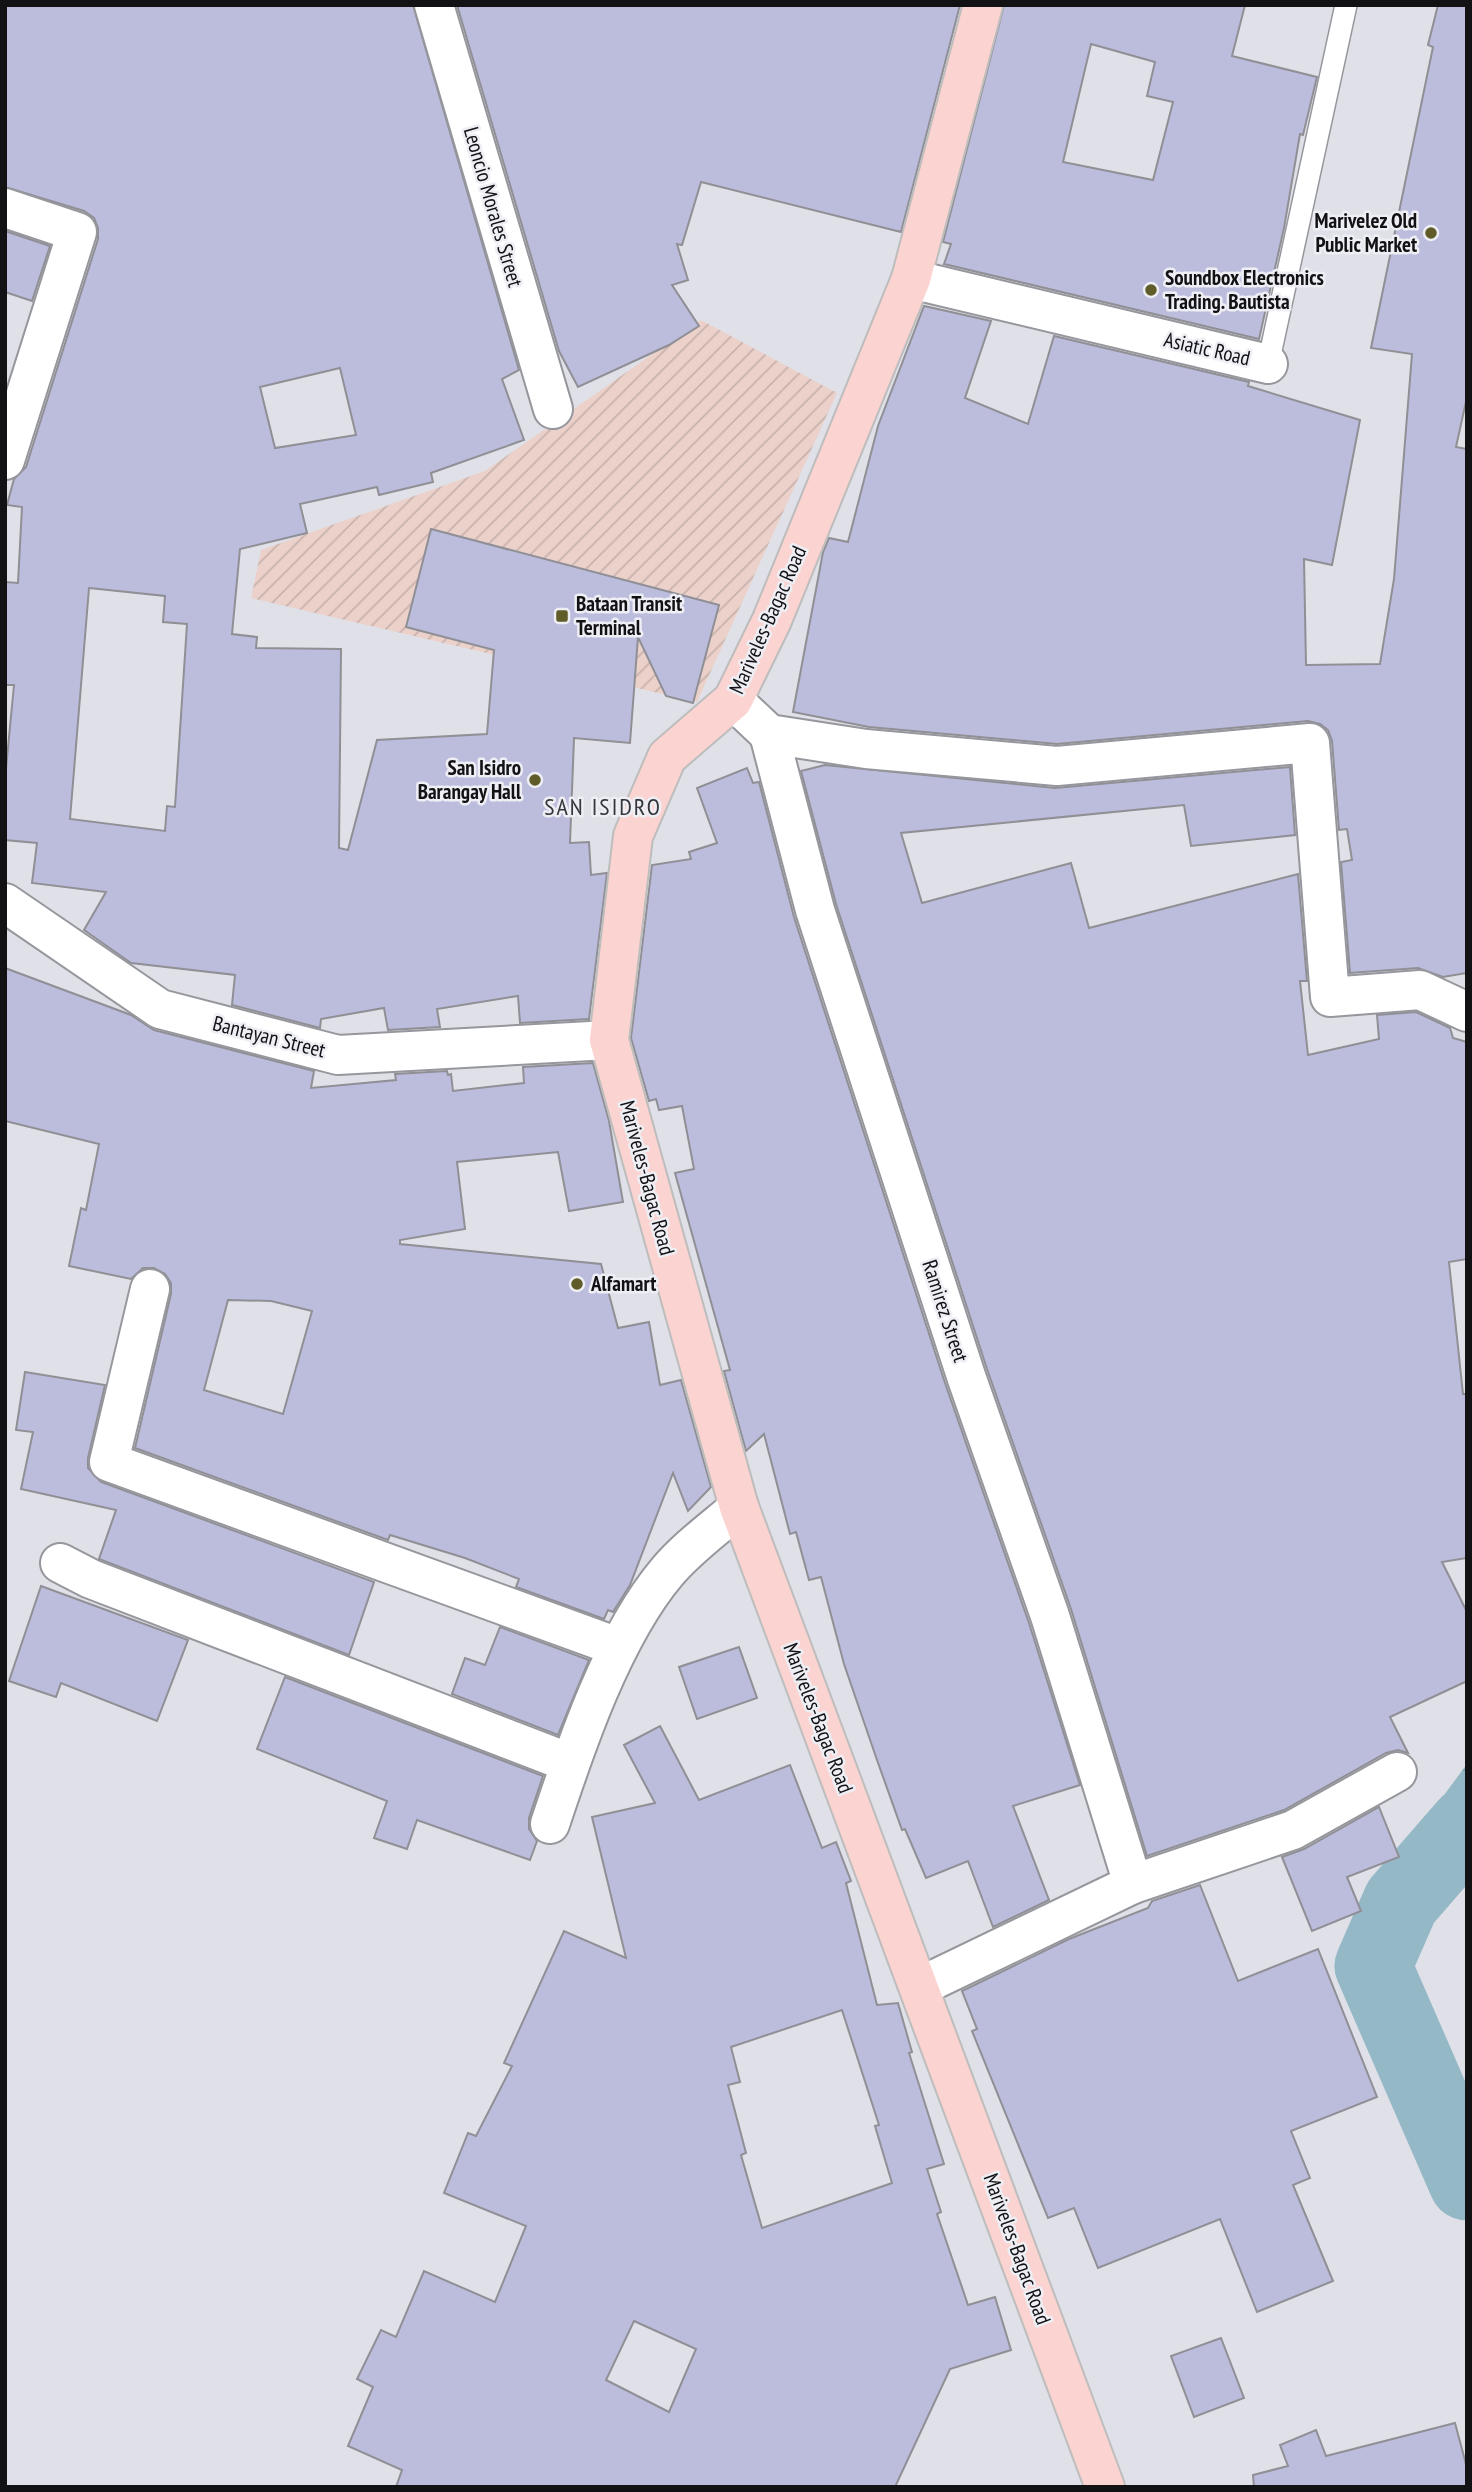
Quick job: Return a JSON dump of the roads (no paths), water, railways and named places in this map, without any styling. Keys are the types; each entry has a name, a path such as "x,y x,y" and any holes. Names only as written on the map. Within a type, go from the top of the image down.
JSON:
{"main road":[{"name":"Mariveles-Bagac Road","path":"983,5 911,279 772,620 733,700 667,758 633,836 609,1041 738,1507 1105,2487"}],"street":[{"name":"Leoncio Morales Street","path":"434,5 553,409"},
{"path":"5,208 77,232 5,460"},
{"name":"Asiatic Road","path":"911,279 1268,364"},
{"path":"733,700 768,734 866,748 1057,766 1310,743 1330,997 1420,990 1467,1012"},
{"name":"Ramirez Street","path":"768,734 816,910 966,1376 1050,1616 1133,1884"},
{"name":"Bantayan Street","path":"5,904 160,1009 338,1055 609,1041"},
{"path":"150,1289 109,1462 618,1647"},
{"path":"551,1824 570,1763 618,1647 667,1572 738,1507"},
{"path":"60,1563 91,1578 570,1763"},
{"path":"919,1987 1133,1884 1293,1830 1397,1772"}],"lane":[{"name":"Asiatic Road","path":"1268,364 1346,5"}],"water":[{"path":"1467,1764 1467,1856 1406,1923 1413,2017 1369,2029 1369,1924 1416,1833"}],"waterway":[{"path":"1467,1826 1401,1902 1373,1966 1467,2182"}],"place":[{"name":"Marivelez Old Public Market","path":"1431,233"},
{"name":"Soundbox Electronics Trading. Bautista","path":"1151,290"},
{"name":"Bataan Transit Terminal","path":"562,616"},
{"name":"San Isidro Barangay Hall","path":"535,780"},
{"name":"Alfamart","path":"577,1284"}],"district":[{"name":"SAN ISIDRO","path":"603,807"}]}
